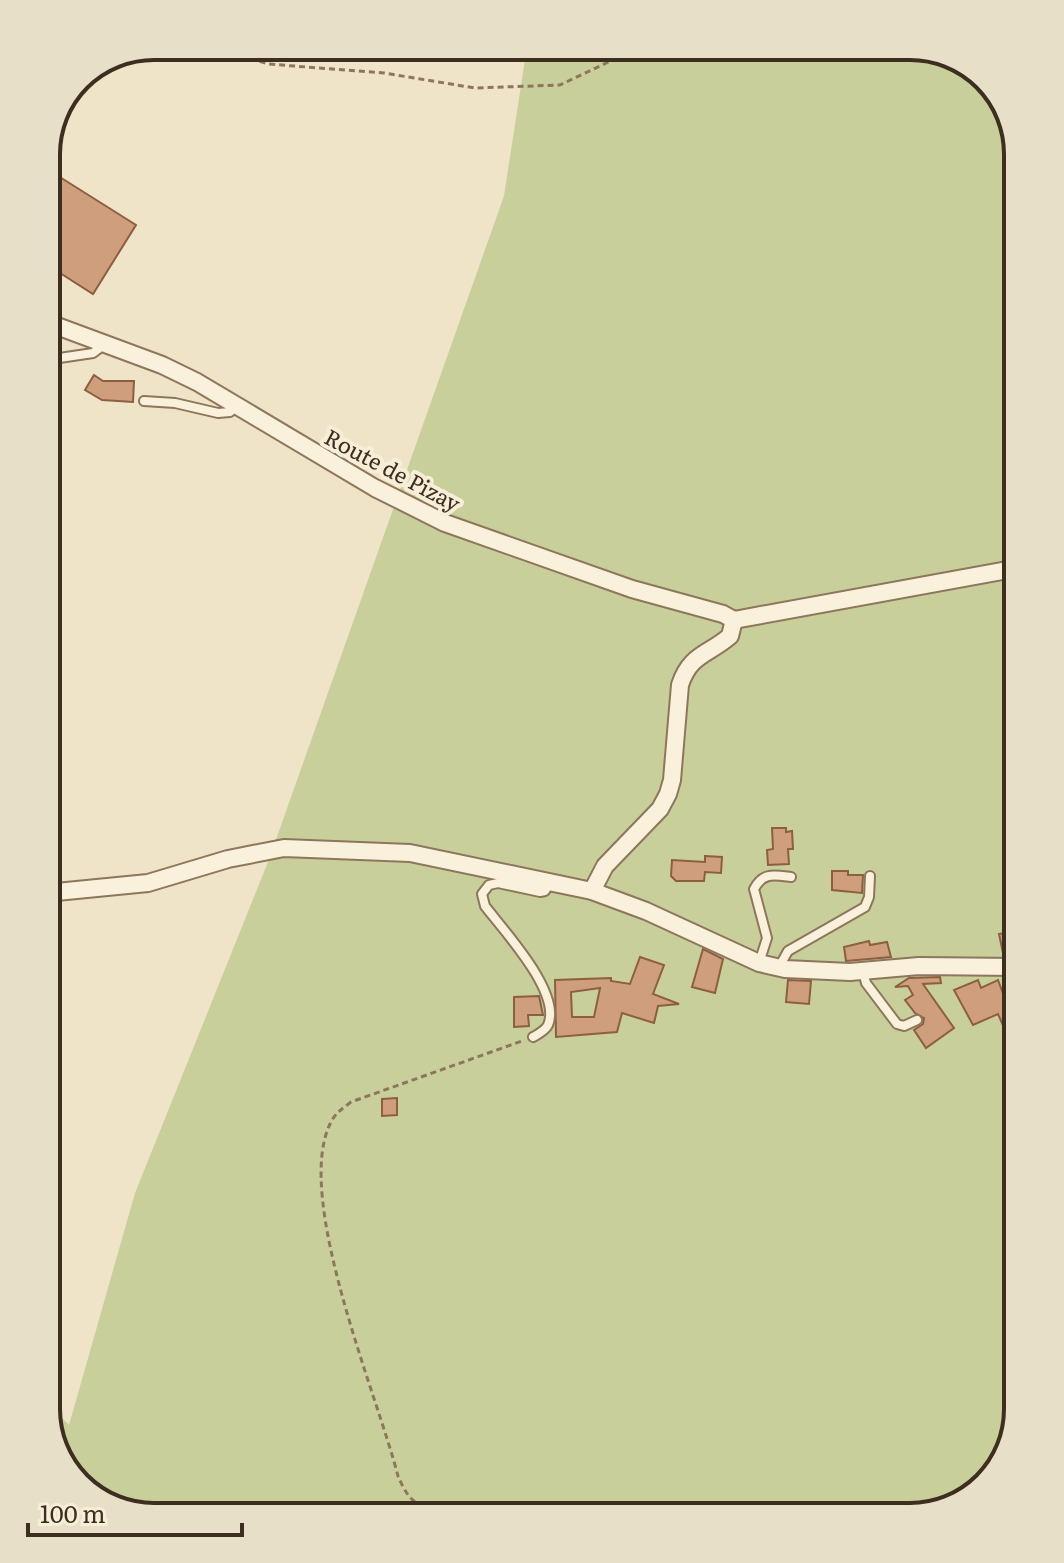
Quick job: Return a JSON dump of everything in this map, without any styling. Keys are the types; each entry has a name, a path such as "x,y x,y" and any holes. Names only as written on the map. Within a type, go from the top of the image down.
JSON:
{"street":[{"name":"Route de Pizay","path":"60,327 162,365 237,405 375,488 445,523 564,566 734,620"},
{"path":"592,891 605,866 660,809 672,780 680,685 684,672 690,663 730,636 734,620 1004,571"},
{"path":"60,892 148,883 228,859 284,848 410,853 592,891 646,911 759,963 779,968 824,972 919,966 1004,967"}],"lane":[{"path":"60,358 93,353 105,344"},
{"path":"144,401 175,403 218,413 230,412 237,405"},
{"path":"759,963 767,938 754,889 767,874 791,877"},
{"path":"779,968 781,959 788,951 865,907 870,876"},
{"path":"533,1037 547,1028 549,1022 546,990 485,906 482,894 489,885 498,883 540,892 545,891 550,882"},
{"path":"863,971 866,983 897,1024 904,1026 917,1020"}],"path":[{"path":"256,60 268,64 384,73 475,88 560,85 613,60"},
{"path":"415,1503 410,1500 398,1476 331,1255 321,1187 324,1145 330,1123 337,1112 351,1102 437,1074 533,1037"}],"green space":[{"path":"525,60 916,60 940,65 962,76 984,97 997,118 1004,154 1004,1409 1001,1433 991,1456 967,1483 946,1496 910,1503 148,1503 124,1498 92,1480 67,1445 61,1416 69,1425 135,1193 268,862 504,196"}],"building":[{"path":"60,177 136,225 93,294 60,273"},
{"path":"94,375 103,381 134,381 133,402 102,400 85,390"},
{"path":"772,828 792,831 793,849 788,849 789,864 768,865 767,850 773,849"},
{"path":"705,856 722,857 721,873 705,872 704,881 676,881 671,876 672,860 705,862"},
{"path":"832,871 863,875 862,893 832,890"},
{"path":"1004,933 1004,956 1003,953 999,934"},
{"path":"869,941 870,945 887,942 891,957 846,961 844,947"},
{"path":"703,949 723,959 715,993 692,987"},
{"path":"640,957 664,965 653,994 679,1004 658,1006 654,1023 622,1013 617,1032 556,1037 555,980 611,978 611,981 630,984","holes":["600,988 594,1017 572,1017 571,992"]},
{"path":"940,977 941,983 923,984 954,1028 926,1048 914,1030 923,1024 924,1018 915,1013 905,1000 913,995 908,986 895,987 909,978"},
{"path":"788,980 811,981 809,1004 786,1002"},
{"path":"978,980 981,988 998,980 1004,996 1004,1028 998,1014 973,1025 954,990"},
{"path":"539,996 543,1015 528,1015 529,1026 514,1027 514,997"},
{"path":"397,1098 397,1115 382,1116 382,1099"}]}
